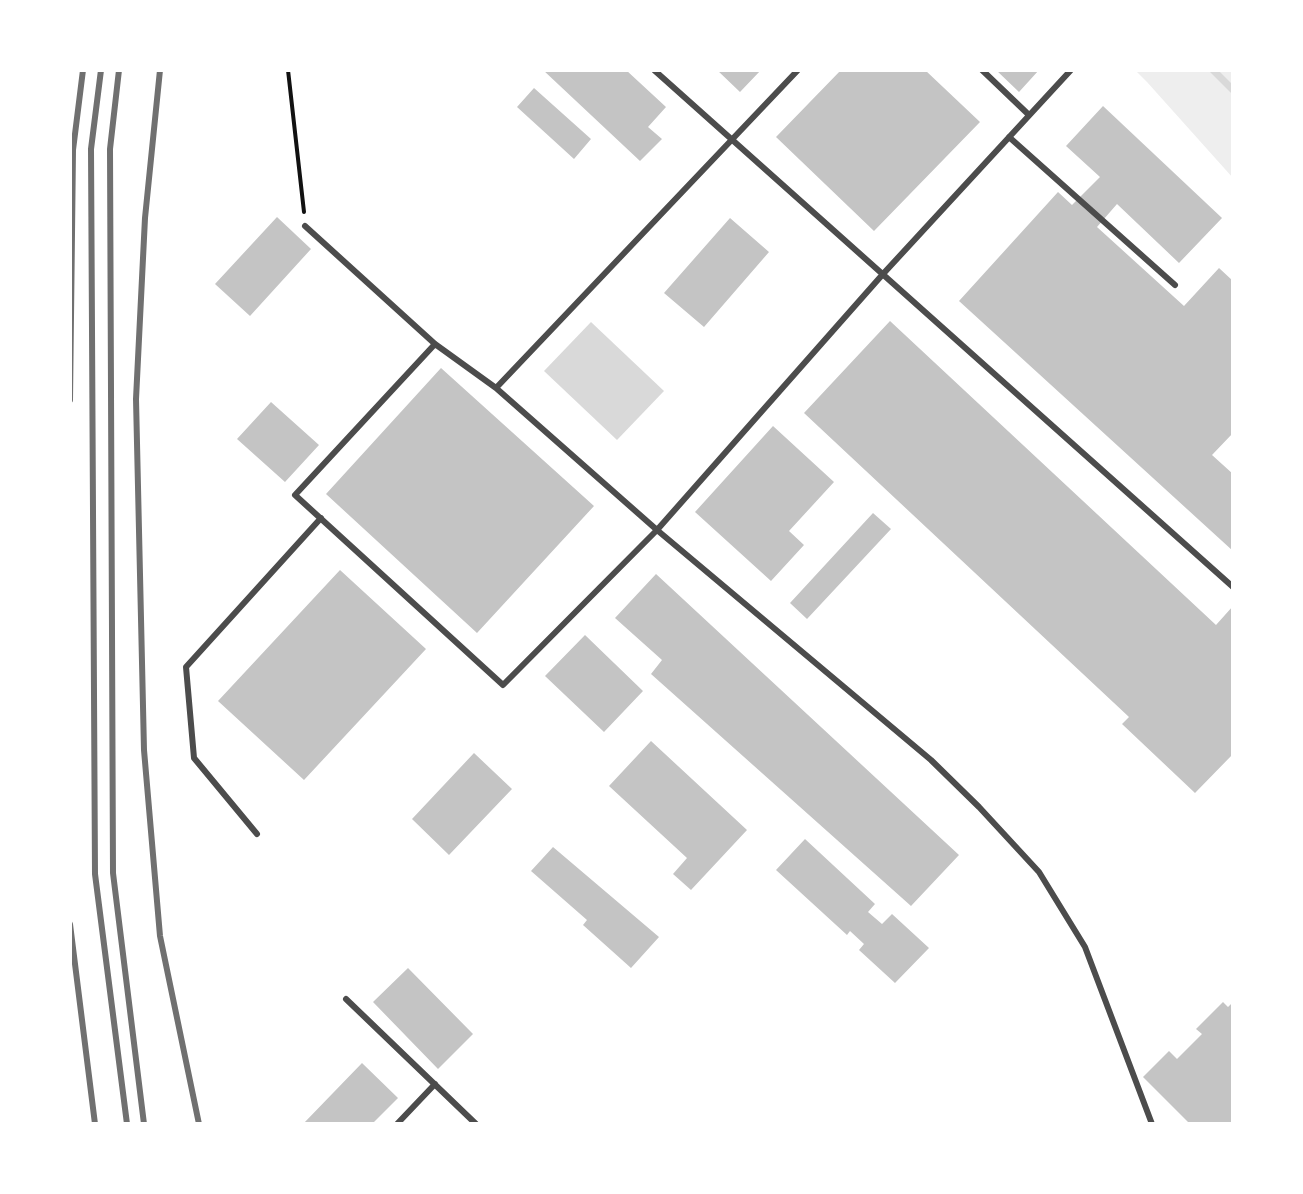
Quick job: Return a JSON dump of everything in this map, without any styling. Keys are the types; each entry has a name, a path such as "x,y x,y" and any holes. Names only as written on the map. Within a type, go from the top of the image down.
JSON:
{"lane":[{"path":"654,70 1233,587"},
{"path":"496,388 734,141 798,70"},
{"path":"982,70 1029,115"},
{"path":"435,344 295,495 503,685 657,530 883,274 1071,70"},
{"path":"1009,137 1175,285"},
{"path":"305,226 435,344 496,388 657,530 931,760 1039,872 1085,947 1152,1124"},
{"path":"257,834 194,758 186,667 321,518"},
{"path":"346,999 476,1124"},
{"path":"397,1124 435,1084"}],"path":[{"path":"288,70 305,226"}],"shaded area":[{"path":"1135,70 1233,70 1233,178 1147,82"},
{"path":"591,322 664,391 617,440 544,371"}],"building":[{"path":"543,70 626,70 666,107 648,127 662,139 640,161"},
{"path":"717,70 761,70 740,92"},
{"path":"841,70 925,70 980,122 874,231 776,137"},
{"path":"996,70 1039,70 1019,92"},
{"path":"534,88 591,139 574,159 517,107"},
{"path":"1103,106 1222,218 1179,263 1117,204 1097,227 1184,306 1219,268 1233,281 1233,433 1212,455 1233,474 1233,551 959,301 1058,192 1072,205 1100,177 1066,146"},
{"path":"277,217 311,249 250,316 215,284"},
{"path":"730,218 769,252 704,327 664,293"},
{"path":"890,321 1216,625 1233,606 1233,754 1195,793 1122,724 1129,717 804,413"},
{"path":"441,368 594,506 477,633 326,494"},
{"path":"271,402 319,445 285,482 237,439"},
{"path":"773,426 834,482 789,531 804,545 771,581 695,512"},
{"path":"873,513 891,529 807,619 790,603"},
{"path":"340,570 426,649 304,780 218,701"},
{"path":"656,574 959,855 911,906 651,674 662,660 615,618"},
{"path":"585,635 643,691 604,732 545,676"},
{"path":"651,741 747,830 691,890 673,874 687,858 609,786"},
{"path":"474,753 512,789 449,855 412,819"},
{"path":"805,839 875,904 868,912 882,924 892,914 929,948 895,983 859,950 864,944 850,931 847,935 776,870"},
{"path":"553,847 659,937 631,968 583,925 587,920 531,871"},
{"path":"408,968 473,1034 438,1069 373,1002"},
{"path":"1223,1002 1228,1007 1233,1002 1233,1124 1190,1124 1143,1077 1169,1051 1177,1059 1202,1034 1196,1029"},
{"path":"362,1063 398,1098 372,1124 303,1124"}],"waterway":[{"path":"1213,70 1233,90"}],"railway":[{"path":"70,400 73,150 83,70"},
{"path":"101,70 91,149 95,874 127,1124"},
{"path":"119,70 110,149 113,873 144,1124"},
{"path":"160,70 145,218 136,399 144,750 160,936 199,1124"},
{"path":"70,924 95,1124"}]}
